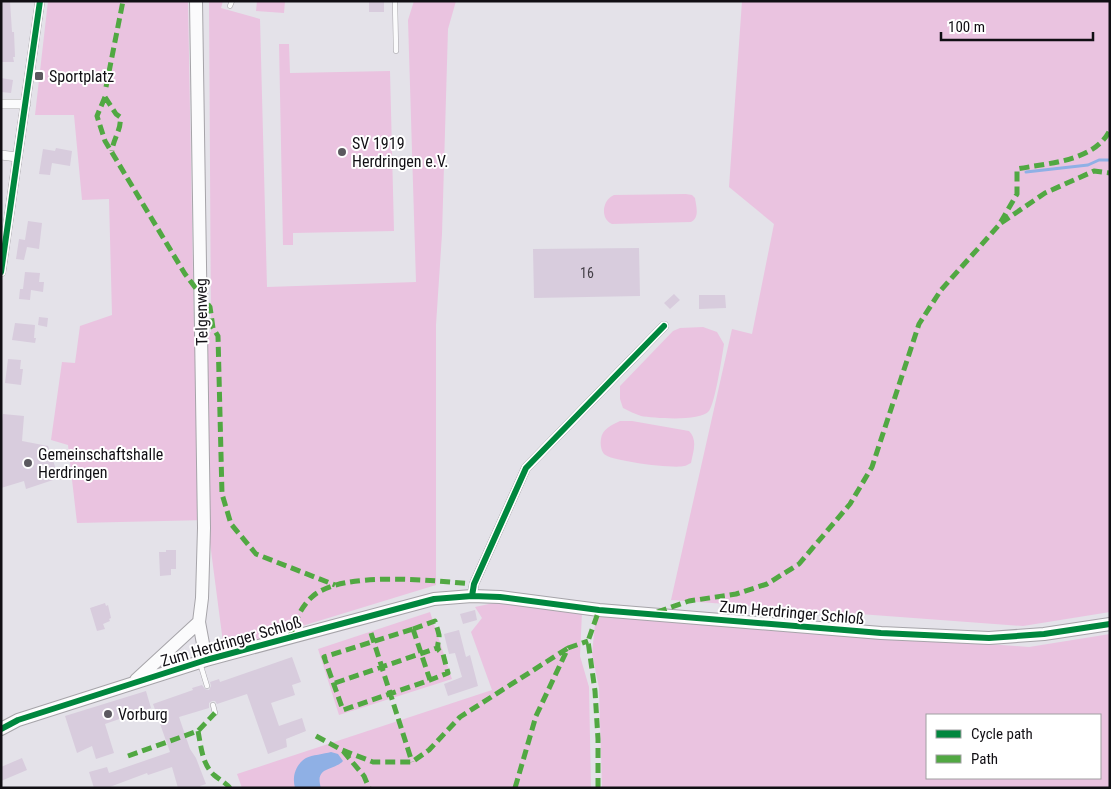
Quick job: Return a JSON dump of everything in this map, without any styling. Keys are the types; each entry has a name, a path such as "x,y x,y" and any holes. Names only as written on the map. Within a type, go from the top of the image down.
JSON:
{"street":[{"path":"1,272 40,1"},
{"name":"Telgenweg","path":"196,1 204,528 202,598 199,622 202,661"},
{"path":"1,104 26,104"},
{"path":"1,155 17,157"},
{"path":"472,596 474,584 526,468 664,326"},
{"name":"Zum Herdringer Schloß","path":"1,728 18,720 202,661 434,599 472,596 500,597 599,610 862,632 989,638 1044,634 1110,624"},
{"path":"132,684 199,622"}],"lane":[{"path":"395,1 396,51"},
{"path":"202,661 207,686"},
{"path":"213,706 216,713"}],"shaded area":[{"path":"48,1 188,1 194,332 211,332 209,1 223,1 221,8 260,19 267,287 416,282 408,20 414,1 456,1 448,29 442,234 436,325 436,585 224,650 207,520 77,523 68,445 51,440 62,362 75,363 80,326 112,315 109,199 82,200 74,115 35,115"},
{"path":"257,1 285,1 284,13 256,11"},
{"path":"742,1 1110,1 1110,612 1023,626 671,600 732,329 752,334 774,224 729,187"},
{"name":"SV 1919 Herdringen e.V.","path":"279,44 289,44 290,73 390,71 394,231 293,233 293,245 283,245"},
{"path":"614,195 692,195 695,198 697,208 696,217 691,222 612,224 608,222 604,214 607,201"},
{"path":"703,327 717,332 724,344 716,390 709,411 696,417 666,418 641,416 623,408 620,399 620,386 673,331 680,328"},
{"path":"620,421 632,421 689,431 694,442 691,463 678,467 629,462 609,457 602,451 602,436 608,428"},
{"path":"498,602 582,612 580,656 589,687 591,788 242,788 237,774 492,690 471,632 482,618 475,607"},
{"path":"430,612 452,679 339,715 318,649"},
{"path":"596,613 1029,647 1110,634 1110,788 602,788 599,688 592,654"}],"water":[{"path":"331,752 338,754 343,761 323,772 320,776 321,788 295,788 295,772 302,761 309,757"}],"building":[{"path":"1,1 10,1 12,32 14,32 14,62 1,62"},
{"path":"369,1 384,1 384,12 369,12"},
{"path":"1,78 13,80 11,93 1,92"},
{"path":"56,148 72,151 70,166 52,163 50,175 39,174 43,149 55,151"},
{"path":"28,221 42,223 39,249 27,247 24,260 16,259 19,239 25,240"},
{"path":"639,248 640,296 534,298 533,249"},
{"path":"25,272 40,273 39,282 44,282 43,292 31,290 30,300 19,299 20,289 23,289"},
{"path":"674,294 680,300 670,309 664,303"},
{"path":"699,295 725,295 726,308 699,309"},
{"path":"39,317 48,318 47,327 38,325"},
{"path":"15,323 35,325 35,343 12,340"},
{"path":"8,359 21,360 20,369 23,369 21,385 5,383"},
{"name":"Gemeinschaftshalle Herdringen","path":"3,414 24,416 22,441 48,446 59,478 26,489 24,481 1,488 1,429"},
{"path":"166,550 176,550 176,569 171,569 171,575 160,576 159,552 166,552"},
{"path":"105,603 106,606 108,605 111,618 109,619 110,621 103,624 105,629 97,631 90,608"},
{"path":"475,610 477,620 463,624 460,614"},
{"path":"459,630 466,657 470,655 478,686 448,696 444,684 462,677 455,653 449,654 444,634"},
{"name":"Vorburg","path":"292,657 301,682 292,685 295,695 271,703 279,726 302,718 306,731 286,739 287,747 268,754 247,694 217,704 215,701 212,701 209,703 209,708 179,717 190,749 196,758 206,784 200,786 201,788 178,788 172,767 148,775 147,773 107,788 94,788 89,772 107,767 109,773 170,752 153,704 202,685 205,689 209,690 210,682 219,679 220,682"},
{"path":"146,691 151,708 105,724 114,753 96,759 92,746 77,753 65,716"},
{"path":"22,758 27,770 1,781 1,767"}],"waterway":[{"path":"1026,172 1088,165 1099,160 1110,160"}],"marked path":[{"path":"106,87 123,1"},
{"path":"105,97 97,116 105,141 185,274 210,307 213,328 218,336 222,494 231,524 256,554 335,585"},
{"path":"105,97 120,117 120,126 112,151"},
{"path":"657,612 689,601 736,594 767,584 799,564 850,504 872,467 919,324 941,290 999,225 1017,194 1017,169 1081,155 1103,141 1110,130"},
{"path":"1001,223 1045,193 1094,171 1110,173"},
{"path":"289,639 298,616 308,600 327,588 346,583 390,579 474,584"},
{"path":"598,788 598,739 595,691 588,641 599,610"},
{"path":"413,629 435,621 439,635 438,650 443,654 448,673 430,680"},
{"path":"413,629 430,680 343,710 324,657 413,629"},
{"path":"371,633 412,762"},
{"path":"515,788 536,716 568,648 588,641"},
{"path":"335,683 437,648"},
{"path":"316,736 342,750 373,762 412,762 429,750 460,717 568,648"},
{"path":"128,756 198,731 215,713"},
{"path":"198,731 207,766 214,775 230,788"},
{"path":"343,751 364,776 369,788"}],"cycle path":[{"path":"1,272 40,1"},
{"path":"472,596 474,584 526,468 664,326"},
{"path":"1,729 18,720 206,660 434,599 472,596 500,597 599,610 881,633 989,638 1044,634 1110,624"}],"place":[{"name":"Sportplatz","path":"39,76"},
{"name":"SV 1919 Herdringen e.V.","path":"342,152"},
{"name":"Gemeinschaftshalle Herdringen","path":"28,463"},
{"name":"Vorburg","path":"108,714"}]}
